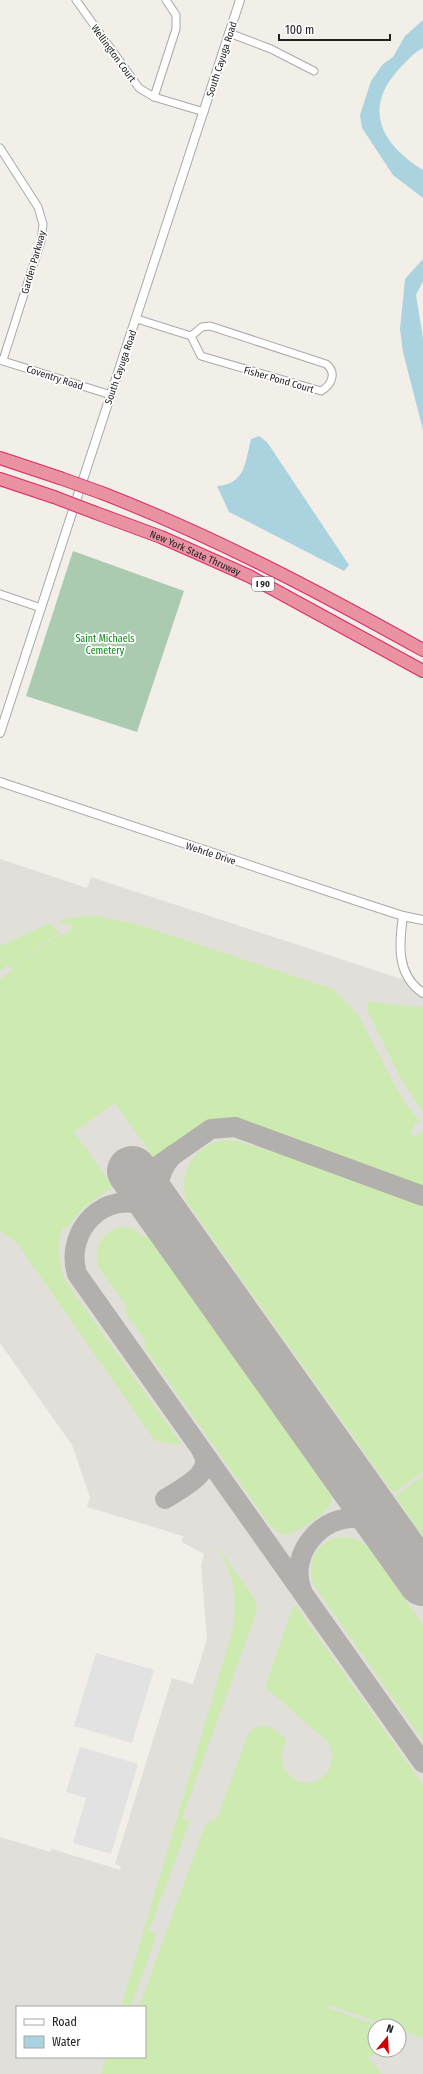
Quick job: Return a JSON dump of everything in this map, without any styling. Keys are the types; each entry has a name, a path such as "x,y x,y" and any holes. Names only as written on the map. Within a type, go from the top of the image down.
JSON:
{"highway":[{"name":"New York State Thruway","path":"0,458 102,493 159,515 226,546 423,650"},
{"name":"New York State Thruway","path":"0,479 54,497 161,537 249,576 423,671"}],"street":[{"name":"Wellington Court","path":"76,0 139,88 154,97 204,112"},
{"path":"154,97 176,29 176,15 166,0"},
{"name":"South Cayuga Road","path":"0,733 137,319 240,0"},
{"path":"229,33 271,49 314,71"},
{"name":"Garden Parkway","path":"0,148 38,207 43,224 41,241 1,360"},
{"path":"137,319 191,336"},
{"name":"Fisher Pond Court","path":"210,326 326,364 332,368 332,380 328,387 321,391 201,356 191,336 202,327 210,326"},
{"name":"Coventry Road","path":"1,360 111,395"},
{"path":"0,594 41,608"},
{"name":"Wehrle Drive","path":"0,782 403,916 423,920"},
{"path":"403,916 399,945 403,966 415,988 423,993"}],"shaded area":[{"path":"0,859 87,888 91,877 423,986 423,2074 0,2074 0,1837 50,1852 52,1849 120,1870 121,1866 115,1864 172,1678 193,1684 207,1639 201,1565 204,1554 182,1542 183,1536 87,1507 90,1497 72,1445 0,1343"},
{"path":"96,1653 154,1670 132,1743 74,1726"},
{"path":"80,1747 138,1764 111,1854 73,1843 86,1798 66,1792"}],"green space":[{"name":"Saint Michaels Cemetery","path":"73,551 184,591 137,732 26,696"},
{"path":"96,916 136,924 333,989 358,1014 406,1105 420,1121 414,1124 414,1128 410,1132 415,1137 423,1130 423,1187 246,1121 232,1119 207,1123 196,1128 154,1158 115,1103 74,1132 113,1187 93,1200 82,1210 68,1228 63,1227 59,1241 59,1254 63,1275 66,1282 182,1445 155,1441 17,1243 0,1231 0,979 12,971 11,968 60,934 62,936 69,932 73,925 60,923 61,920 75,917"},
{"path":"50,923 59,933 10,968 8,965 0,971 0,946"},
{"path":"369,1001 423,1007 423,1112 402,1081 369,1014 367,1007"},
{"path":"226,1140 237,1141 306,1162 423,1205 423,1472 393,1493 186,1201 184,1190 185,1179 191,1160 206,1147 215,1142"},
{"path":"119,1227 132,1228 144,1237 147,1235 330,1493 332,1501 329,1506 318,1517 303,1527 283,1535 271,1527 144,1347 146,1342 124,1311 128,1308 99,1268 97,1261 98,1249 103,1238 107,1233"},
{"path":"423,1476 423,1536 396,1498 397,1495"},
{"path":"338,1537 354,1538 368,1547 423,1625 423,1741 315,1587 311,1571 314,1556 323,1545"},
{"path":"219,1549 255,1599 257,1611 182,1818 190,1821 149,1931 157,1934 131,2006 121,2006 232,1632 235,1611 234,1590 224,1559 218,1550"},
{"path":"296,1606 423,1785 423,2038 407,2033 407,2018 367,2018 327,2004 326,2007 367,2022 367,2058 370,2058 369,2061 374,2063 381,2074 101,2074 106,2058 146,2058 146,2006 139,2006 206,1823 217,1819 248,1734 253,1729 263,1726 273,1729 287,1740 282,1752 282,1763 287,1772 294,1778 303,1782 312,1782 321,1778 331,1766 332,1756 328,1742 265,1687 293,1607"}],"water":[{"path":"423,20 423,48 400,68 388,83 382,97 380,111 382,124 387,137 396,149 408,160 423,170 423,198 393,175 362,128 360,115 371,81 383,64 393,57 405,36"},
{"path":"423,259 423,281 416,295 423,338 423,430 403,352 400,329 405,279"},
{"path":"259,436 267,442 349,565 344,571 229,512 217,486 234,481 239,476 243,470 251,439"}],"taxiway":[{"path":"159,1165 211,1129 235,1127 423,1196"},
{"path":"169,1221 161,1204 159,1187 163,1171 173,1155"},
{"path":"180,1238 166,1221 149,1208 133,1203 117,1203 103,1208 92,1217 82,1229 77,1243 75,1258 77,1274 423,1763"},
{"path":"165,1499 194,1480 200,1473 204,1467 205,1460 202,1452"},
{"path":"302,1591 299,1576 300,1562 305,1548 314,1536 325,1526 339,1520 353,1518 368,1521 381,1528 398,1546"}],"runway":[{"path":"132,1171 423,1581"}]}
